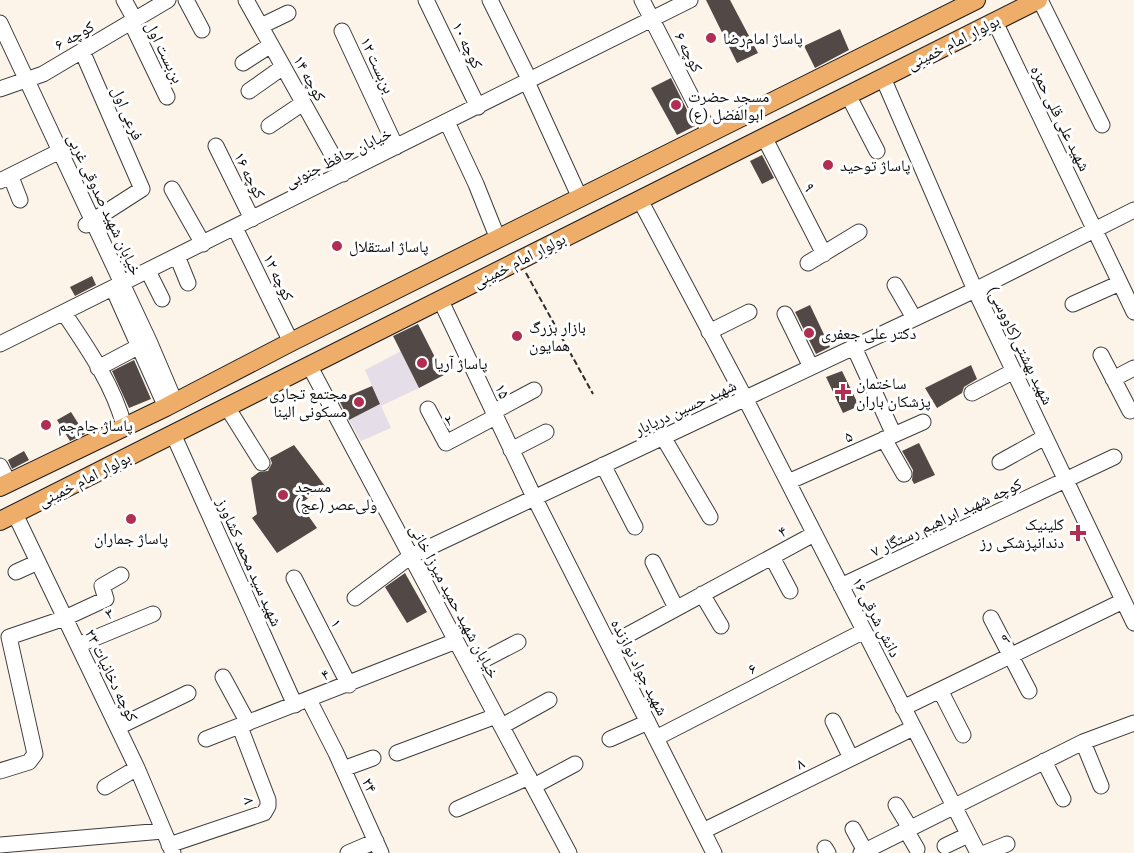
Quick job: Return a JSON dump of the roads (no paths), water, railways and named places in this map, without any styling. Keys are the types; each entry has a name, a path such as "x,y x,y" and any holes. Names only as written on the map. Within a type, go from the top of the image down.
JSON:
{"main road":[{"name":"بولوار امام خمینی","path":"4,485 976,0"},
{"name":"بولوار امام خمینی","path":"7,518 1039,0"}],"street":[{"name":"بن‌بست اول","path":"124,0 167,97"},
{"name":"کوچه ۶","path":"0,89 43,74 168,0"},
{"path":"186,0 202,30"},
{"name":"کوچه ۱۴","path":"246,0 343,174"},
{"name":"کوچه ۱۰","path":"426,0 478,106"},
{"path":"490,0 580,198"},
{"name":"کوچه ۶","path":"642,0 710,133"},
{"name":"خیابان حافظ جنوبی","path":"0,344 690,0"},
{"path":"1039,0 1102,125"},
{"path":"261,26 288,13"},
{"name":"شهید علی قلی حمزه","path":"994,22 1134,312"},
{"path":"0,23 23,81 145,344 170,404"},
{"name":"بن‌بست ۱۲","path":"342,31 396,147"},
{"path":"0,45 23,81"},
{"path":"243,63 271,45"},
{"name":"فرعی اول","path":"82,51 142,189 89,223"},
{"path":"249,91 283,67"},
{"name":"شهید بهشتی(کاووسی)","path":"883,78 975,290 1133,620"},
{"path":"848,95 878,151"},
{"path":"268,126 303,104"},
{"path":"447,122 498,238"},
{"name":"۹","path":"764,137 824,254"},
{"name":"کوچه ۱۶","path":"216,146 252,219"},
{"path":"20,200 5,179 57,153"},
{"path":"172,189 203,244"},
{"name":"دانش شرقی ۱۶","path":"640,200 745,398 978,853"},
{"name":"شهید حسین دریابار","path":"411,556 975,290 1134,210"},
{"name":"کوچه ۱۲","path":"235,228 291,342"},
{"path":"808,263 859,232"},
{"path":"177,256 188,283"},
{"path":"148,271 162,299"},
{"path":"1073,304 1120,283"},
{"path":"895,285 914,318"},
{"name":"۱۵","path":"440,300 534,498"},
{"path":"709,332 749,312"},
{"path":"64,313 90,351 119,408 124,426"},
{"path":"785,314 811,367"},
{"path":"98,368 145,344"},
{"path":"854,347 904,474"},
{"path":"1101,355 1130,411"},
{"name":"خیابان شهید حمید میرزا خانی","path":"309,365 569,853"},
{"path":"1113,379 1134,368"},
{"path":"972,393 1014,371"},
{"path":"494,414 534,390"},
{"path":"227,407 262,463"},
{"name":"۲","path":"428,409 446,443 494,414"},
{"name":"۵","path":"788,483 923,422"},
{"path":"512,450 546,432"},
{"name":"شهید سید محمد کشاورز","path":"174,434 302,703 324,732"},
{"path":"663,437 710,517"},
{"path":"1000,462 1045,437"},
{"name":"کوچه شهید ابراهیم رستگار ۷","path":"840,586 1114,457"},
{"path":"603,465 635,526"},
{"path":"0,466 4,485"},
{"name":"شهید جواد نوازنده","path":"534,498 714,853"},
{"name":"کوچه دخانیات ۲۳","path":"7,518 38,562 137,768 168,843"},
{"name":"۴","path":"609,645 814,534"},
{"path":"354,598 411,556"},
{"path":"772,556 790,591"},
{"path":"16,572 38,562"},
{"path":"653,562 676,608"},
{"path":"0,771 29,762 35,754 4,639 65,618 106,599 102,586 121,575"},
{"name":"۱","path":"294,578 349,685"},
{"path":"702,594 722,626"},
{"name":"۹","path":"903,708 1123,601"},
{"name":"۳","path":"78,645 153,614"},
{"path":"991,618 1029,691"},
{"name":"۶","path":"656,738 864,631"},
{"name":"۴","path":"207,739 456,641"},
{"path":"470,667 518,642"},
{"path":"223,677 244,725"},
{"path":"940,690 963,735"},
{"path":"118,727 188,693"},
{"path":"397,753 499,721 549,700"},
{"path":"834,721 851,758"},
{"path":"610,739 648,722"},
{"path":"853,829 863,852 1083,742 1134,723"},
{"name":"۷","path":"168,843 264,813 268,800 244,725"},
{"name":"۸","path":"703,831 913,728"},
{"name":"۲۴","path":"324,732 379,847"},
{"path":"1083,742 1101,786"},
{"path":"343,769 373,758"},
{"path":"1044,761 1063,799"},
{"path":"457,809 575,764"},
{"path":"105,787 137,768"},
{"path":"896,805 917,849"},
{"path":"945,846 968,835"},
{"path":"0,845 168,843"},
{"path":"985,853 1007,844"},
{"path":"348,853 379,847"}],"place":[{"name":"پاساژ امام‌رضا","path":"711,38"},
{"name":"مسجد حضرت ابوالفضل (ع)","path":"676,105"},
{"name":"پاساژ توحید","path":"828,165"},
{"name":"پاساژ استقلال","path":"337,246"},
{"name":"دکتر علی جعفری","path":"809,333"},
{"name":"بازار بزرگ همایون","path":"517,336"},
{"name":"پاساژ آریا","path":"422,363"},
{"name":"ساختمان پزشکان باران","path":"843,392"},
{"name":"مجتمع تجاری مسکونی الینا","path":"359,402"},
{"name":"پاساژ جام‌جم","path":"46,425"},
{"name":"مسجد ولی‌عصر (عج)","path":"283,495"},
{"name":"پاساژ جماران","path":"131,519"},
{"name":"کلینیک دندانپزشکی رز","path":"1078,533"}]}
